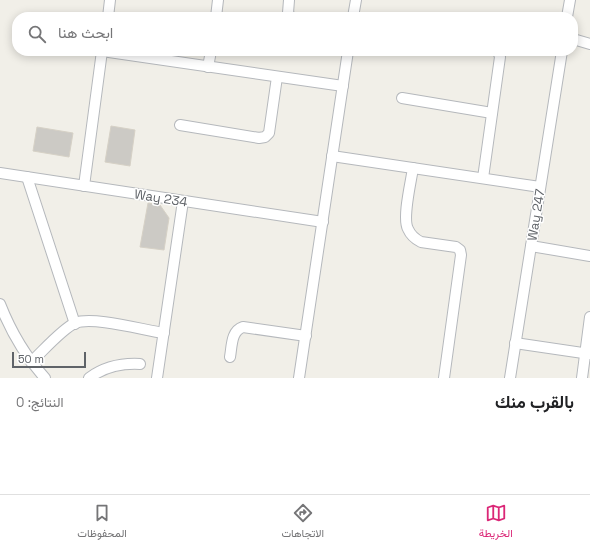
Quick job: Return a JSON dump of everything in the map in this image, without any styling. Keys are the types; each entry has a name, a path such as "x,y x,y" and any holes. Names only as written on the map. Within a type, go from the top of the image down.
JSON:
{"street":[{"path":"109,12 110,0"},
{"path":"217,12 218,0"},
{"path":"288,12 289,0"},
{"path":"354,12 356,0"},
{"path":"568,12 570,0"},
{"path":"578,40 590,44"},
{"path":"84,186 101,56"},
{"path":"135,56 343,86"},
{"path":"208,67 210,56"},
{"path":"299,378 347,56"},
{"path":"483,178 500,56"},
{"name":"Way 247","path":"510,378 561,56"},
{"path":"180,125 259,138 265,137 269,133 277,76"},
{"path":"402,98 492,112"},
{"path":"332,156 540,187"},
{"path":"413,168 406,220 408,229 417,240 421,242 456,247 460,250 461,255 444,378"},
{"name":"Way 234","path":"0,173 322,222"},
{"path":"27,178 75,324"},
{"path":"157,378 183,201"},
{"path":"531,246 590,256"},
{"path":"0,304 11,331 31,362 45,378"},
{"path":"582,378 587,354 590,317"},
{"path":"31,362 66,330 75,324 92,321 164,333"},
{"path":"230,357 234,333 239,328 243,327 306,336"},
{"path":"516,343 587,354"},
{"path":"89,378 97,372 114,366 131,363 140,364"}],"building":[{"path":"111,126 135,130 130,166 105,162"},
{"path":"37,127 73,133 69,157 33,151"},
{"path":"148,203 160,205 169,218 164,250 140,247"}]}
